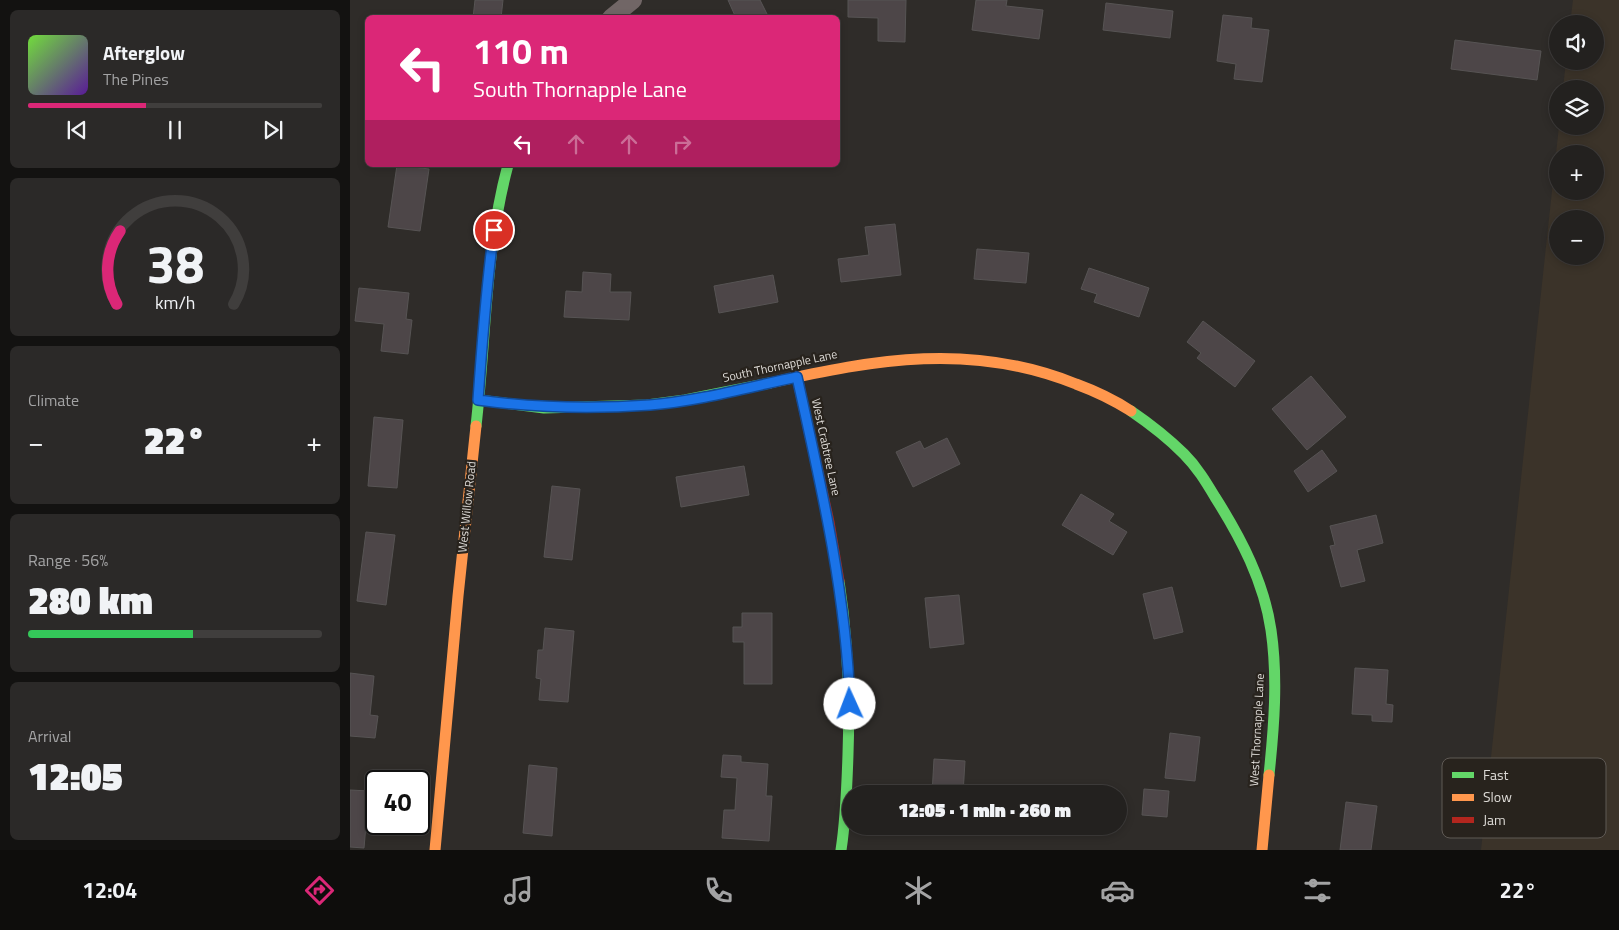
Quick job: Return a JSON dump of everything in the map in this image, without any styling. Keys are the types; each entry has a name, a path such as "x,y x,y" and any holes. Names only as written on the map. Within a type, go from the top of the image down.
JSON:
{"street":[{"path":"614,15 629,1"},
{"name":"West Willow Road","path":"435,850 489,266 500,194 507,167"},
{"name":"South Thornapple Lane","path":"478,400 554,408 651,405 711,395 846,366 913,358 947,357 1004,362 1028,367 1079,383 1126,408 1150,424 1182,452 1223,509 1248,555"},
{"name":"West Crabtree Lane","path":"797,377 826,511 846,632 850,704 846,802 840,850"},
{"name":"West Thornapple Lane","path":"1248,555 1261,590 1270,628 1275,667 1274,708 1262,850"}],"shaded area":[{"path":"1573,0 1619,0 1619,850 1481,850 1482,838 1606,838 1606,758 1491,758 1549,219 1549,265 1604,265 1604,210 1550,210 1551,200 1604,200 1604,145 1557,145 1558,135 1604,135 1604,80 1564,80 1565,70 1604,70 1604,15 1571,15"}],"building":[{"path":"475,0 503,0 501,15 473,15"},
{"path":"728,0 760,0 768,15 735,15"},
{"path":"848,0 906,0 905,42 878,41 878,18 848,17"},
{"path":"976,0 1007,0 1006,6 1043,10 1039,39 972,30"},
{"path":"1106,3 1173,11 1170,38 1103,30"},
{"path":"1223,15 1252,18 1251,28 1269,30 1262,82 1234,79 1236,64 1217,61"},
{"path":"1455,40 1541,51 1537,80 1451,69"},
{"path":"397,167 429,169 420,231 388,227"},
{"path":"895,224 901,275 841,282 838,259 869,255 865,227"},
{"path":"977,249 1029,253 1026,283 974,279"},
{"path":"1089,268 1149,288 1139,317 1094,302 1097,294 1081,289"},
{"path":"583,272 611,274 610,292 631,292 629,320 564,317 566,291 582,292"},
{"path":"773,275 778,302 719,313 714,286"},
{"path":"359,288 409,293 406,319 412,320 408,354 381,351 384,324 355,321"},
{"path":"1203,321 1255,361 1235,387 1197,358 1201,353 1187,342"},
{"path":"1311,376 1346,417 1307,450 1272,409"},
{"path":"374,417 403,420 397,488 368,486"},
{"path":"947,438 960,464 913,487 896,452 920,441 924,449"},
{"path":"1322,450 1337,471 1308,492 1294,471"},
{"path":"744,466 749,495 681,507 676,477"},
{"path":"552,486 580,489 572,560 544,557"},
{"path":"1081,494 1114,514 1109,521 1127,532 1113,555 1062,525"},
{"path":"1376,515 1383,543 1357,550 1365,581 1341,587 1330,546 1335,545 1330,526"},
{"path":"366,532 395,535 386,605 357,601"},
{"path":"1172,587 1183,632 1154,639 1143,594"},
{"path":"959,595 964,644 930,648 925,598"},
{"path":"742,613 772,613 772,684 744,684 744,642 733,642 733,627 742,627"},
{"path":"545,628 574,631 568,702 539,700 541,679 536,678 538,650 543,650"},
{"path":"1355,668 1388,670 1386,704 1393,705 1392,722 1372,721 1372,715 1352,714"},
{"path":"350,673 374,676 370,715 378,716 375,738 350,736"},
{"path":"1170,733 1200,737 1195,781 1165,778"},
{"path":"723,755 741,756 741,762 768,764 766,796 772,796 769,841 722,838 724,810 735,810 737,778 721,777"},
{"path":"934,759 965,761 964,785 933,785"},
{"path":"529,765 557,768 552,836 523,833"},
{"path":"1144,789 1169,791 1167,817 1142,815"},
{"path":"350,790 365,791 364,848 350,847"},
{"path":"1346,802 1377,806 1371,850 1340,850"}],"traffic: fast":[{"path":"476,426 490,262 500,197 508,167"},
{"path":"479,400 544,408 647,405 685,400 770,383"},
{"path":"1131,411 1172,442 1197,469 1234,528 1257,578 1268,612 1273,648 1275,684 1274,721 1269,775"},
{"path":"839,581 848,668 849,711 847,790 841,850"}],"traffic: slow":[{"path":"770,383 809,374 886,362 961,359 999,363 1037,371 1076,384 1111,399 1131,411"},
{"path":"435,850 458,596 476,426"},
{"path":"1262,850 1269,775"}],"traffic: jam":[{"path":"797,377 829,522 839,581"}],"route":[{"path":"494,230 489,266 478,400 518,406 554,408 651,405 797,377 826,511 841,595 846,632 850,704"}]}
